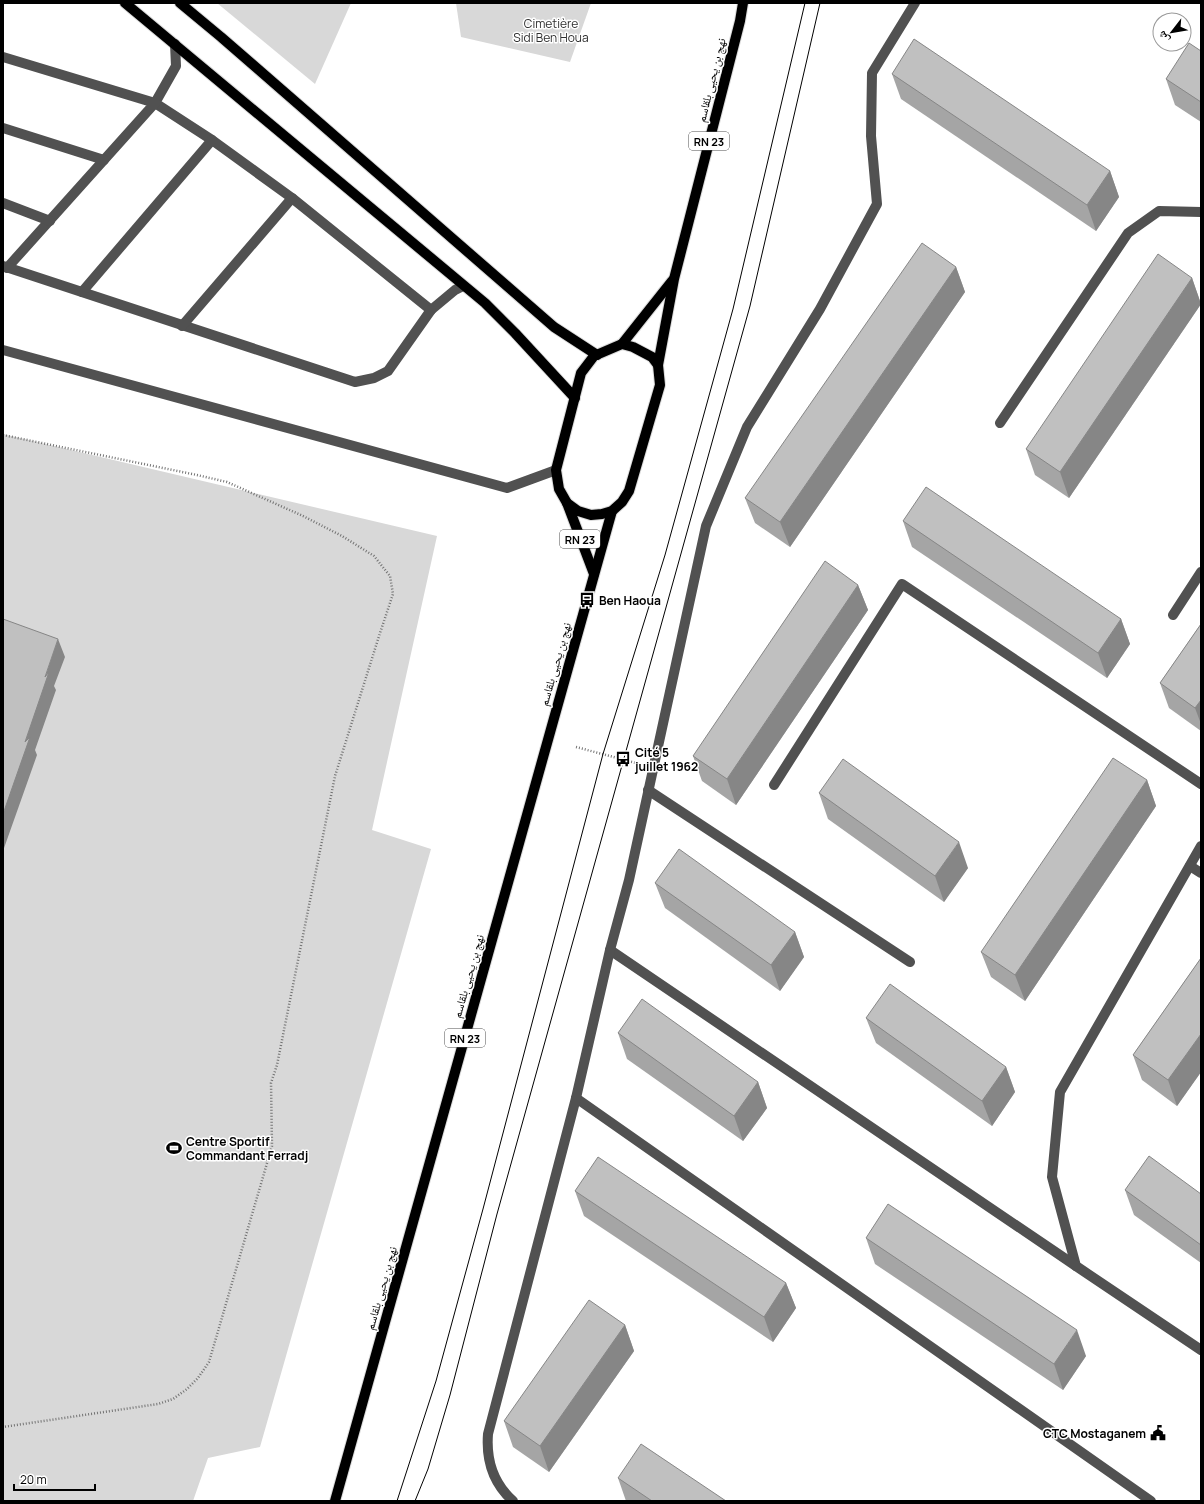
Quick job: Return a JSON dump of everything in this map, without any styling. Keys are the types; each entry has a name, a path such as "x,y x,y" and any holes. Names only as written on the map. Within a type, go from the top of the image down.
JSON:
{"main road":[{"path":"125,3 485,303 515,332 575,398"},
{"path":"180,3 554,326 597,355"},
{"name":"نهج بن يحيى بلقاسم","path":"338,1498 612,511 622,502 630,491 660,385 658,365 674,279 738,29 743,3"},
{"name":"نهج بن يحيى بلقاسم","path":"622,344 674,279"},
{"path":"612,511 591,515 578,511 566,504 559,489 556,470 581,374 594,356 622,344 644,352 652,357 658,365"},
{"name":"RN 23","path":"566,504 594,574"}],"street":[{"path":"513,1501 499,1486 493,1474 487,1448 488,1434 576,1098 610,950 629,880 706,526 747,427 820,309 877,204 871,136 872,74 915,3"},
{"path":"175,44 176,66 155,103 50,221 5,267 355,382 374,378 388,371 431,310 455,290 463,286"},
{"path":"3,57 155,103 212,140 292,198 431,310"},
{"path":"3,128 104,160"},
{"path":"82,292 212,140"},
{"path":"182,326 292,198"},
{"path":"3,203 50,221"},
{"path":"1000,423 1128,234 1159,211 1201,212"},
{"path":"3,350 507,488 556,470"},
{"path":"1173,615 1201,572"},
{"path":"774,785 902,584 1201,784"},
{"path":"648,790 910,962"},
{"path":"1076,1266 1052,1177 1060,1092 1201,846"},
{"path":"1190,866 1201,873"},
{"path":"610,950 1201,1350"},
{"path":"576,1098 1151,1501"}],"path":[{"path":"3,434 197,474 227,482 310,519 342,536 374,556 390,576 394,594 380,633 335,776 277,1065 271,1083 272,1146 209,1362 198,1378 173,1399 158,1404 3,1427"},
{"path":"576,747 653,768"}],"green space":[{"path":"217,3 351,3 315,84"},
{"name":"Cimetière Sidi Ben Houa","path":"456,3 591,3 570,62 461,37"},
{"name":"Centre Sportif Commandant Ferradj","path":"3,434 437,536 372,830 431,849 260,1447 208,1458 193,1501 3,1501"}],"building":[{"path":"914,39 1110,171 1087,205 892,74"},
{"path":"1192,45 1201,51 1201,102 1166,79 1183,52 1192,52"},
{"path":"922,243 956,267 780,522 745,498"},
{"path":"1158,254 1192,278 1060,472 1026,449"},
{"path":"926,487 1121,619 1098,653 903,521"},
{"path":"825,561 858,585 727,779 693,756"},
{"path":"3,619 58,639 45,677 49,672 25,742 30,737 3,814"},
{"path":"1201,624 1201,700 1195,708 1160,683"},
{"path":"1113,758 1147,780 1015,975 981,952"},
{"path":"843,759 959,842 935,876 819,793"},
{"path":"679,849 795,932 771,965 655,883"},
{"path":"1201,958 1201,1034 1168,1080 1133,1055"},
{"path":"890,984 1006,1067 982,1101 866,1018"},
{"path":"642,999 758,1082 734,1116 618,1033"},
{"path":"1149,1156 1201,1194 1201,1245 1125,1190"},
{"path":"598,1157 786,1283 764,1317 575,1191"},
{"path":"888,1204 1077,1330 1054,1364 866,1238"},
{"path":"589,1300 625,1325 540,1446 504,1421"},
{"path":"641,1444 726,1501 652,1501 618,1478"}],"tram line":[{"path":"397,1501 436,1381 603,754 665,555 733,309 805,3"},
{"path":"415,1501 428,1469 450,1395 497,1214 750,306 820,3"}],"place":[{"name":"Ben Haoua","path":"587,600"},
{"name":"Cité 5 juillet 1962","path":"623,759"},
{"name":"Centre Sportif Commandant Ferradj","path":"174,1148"},
{"name":"CTC Mostaganem","path":"1158,1433"}]}
